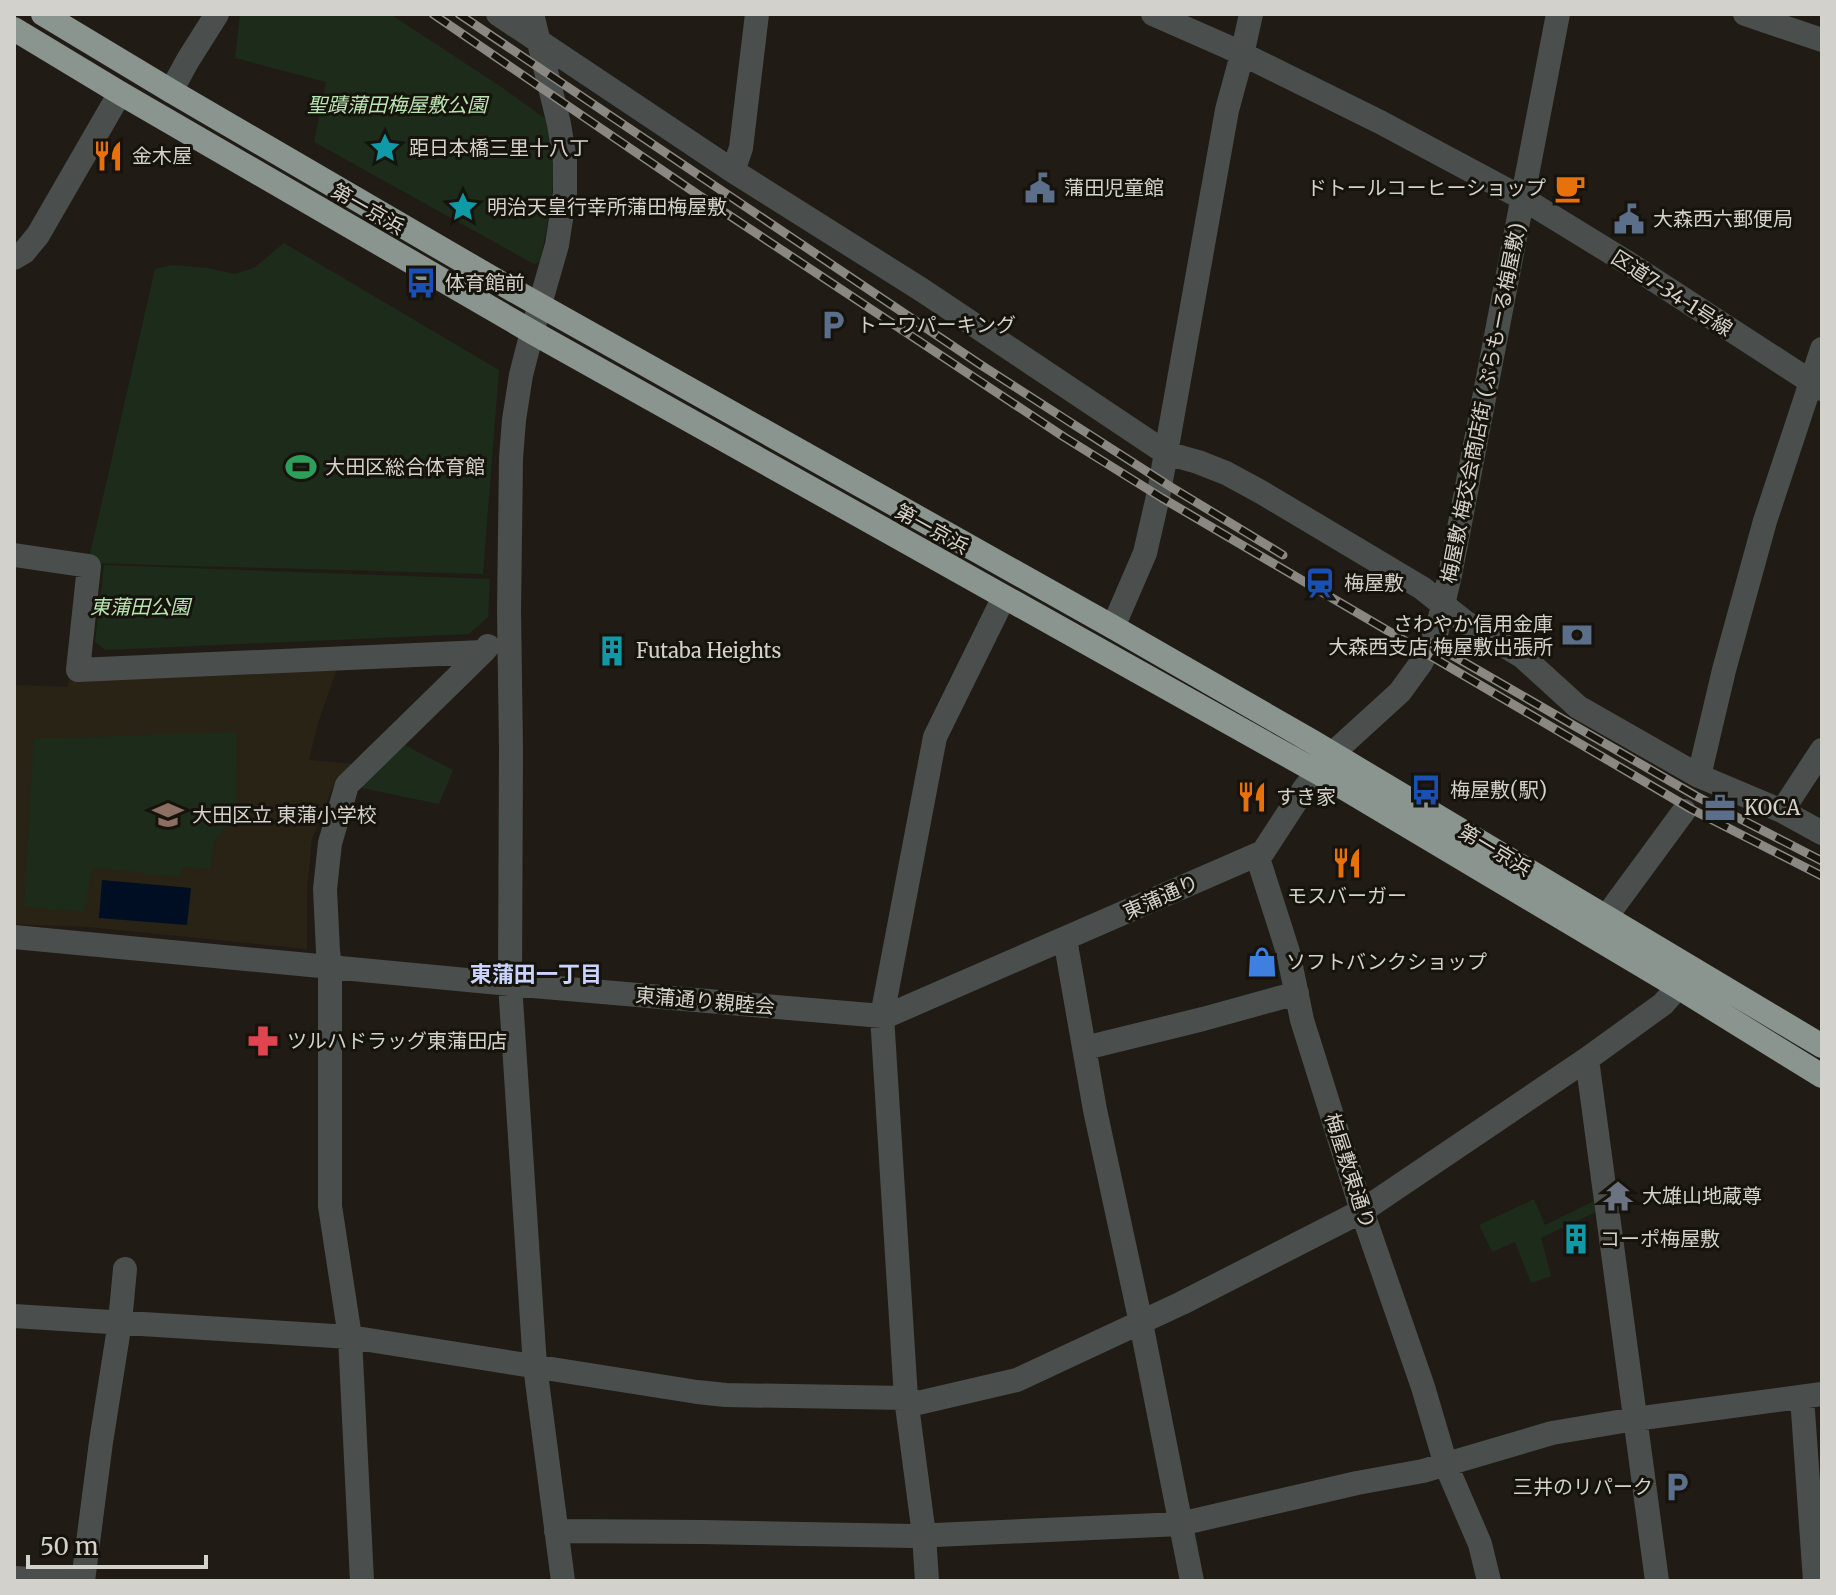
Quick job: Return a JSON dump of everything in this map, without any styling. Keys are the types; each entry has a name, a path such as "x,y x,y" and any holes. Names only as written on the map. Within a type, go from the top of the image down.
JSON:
{"highway":[{"name":"第一京浜","path":"43,14 539,304 1113,627 1822,1076"},
{"name":"第一京浜","path":"14,29 532,332 1004,597 1325,763 1606,917 1822,1046"}],"street":[{"path":"171,91 217,14"},
{"path":"498,14 1166,453 1212,467 1343,539 1422,588 1465,622 1523,657 1578,707 1699,776 1782,811 1822,833"},
{"path":"532,14 559,124 565,161 565,193 557,245 521,375 511,458 510,984 535,1366 563,1581"},
{"path":"733,171 741,148 757,14"},
{"name":"区道7-34-1号線","path":"1153,14 1380,122 1522,198 1817,385"},
{"path":"1113,627 1145,553 1166,453 1227,110 1251,14"},
{"name":"梅屋敷 梅交会商店街 (ぷらもーる梅屋敷)","path":"1325,763 1400,692 1421,663 1437,630 1558,14"},
{"path":"1745,14 1782,20 1822,40"},
{"path":"14,258 24,252 38,235 120,93"},
{"path":"1699,776 1765,521 1817,385 1822,349"},
{"path":"14,555 89,566 78,670 483,652"},
{"path":"927,1581 906,1398 882,1016 935,737 1004,597"},
{"path":"362,1581 350,1337 330,1206 330,966 325,889 330,843 347,785 509,630"},
{"path":"1782,811 1822,750"},
{"path":"1257,855 1263,852 1325,763"},
{"path":"1606,917 1684,811"},
{"name":"東蒲通り","path":"1065,939 1257,855"},
{"name":"梅屋敷東通り","path":"1257,855 1288,952 1302,1020 1362,1211 1423,1387 1446,1465 1480,1544 1489,1581"},
{"name":"東蒲通り親睦会","path":"14,937 882,1016 1065,939"},
{"path":"1065,939 1095,1110 1192,1581"},
{"path":"14,1316 350,1337 697,1392 906,1398 918,1403 1017,1380 1141,1323 1362,1211 1587,1059 1663,1004 1678,987"},
{"path":"1085,1048 1297,993"},
{"path":"1587,1059 1657,1581"},
{"path":"83,1581 125,1269"},
{"path":"556,1531 924,1535 1180,1524 1446,1465 1552,1433 1812,1396 1815,1581"},
{"path":"14,1578 70,1581"}],"shaded area":[{"name":"大田区立 東蒲小学校","path":"338,666 309,760 353,764 331,791 312,839 307,887 307,949 89,927 14,924 14,685 68,687 69,677"}],"green space":[{"name":"聖蹟蒲田梅屋敷公園","path":"240,14 390,14 554,125 552,194 540,262 534,264 314,142 326,82 235,58"},
{"name":"大田区総合体育館","path":"284,243 499,370 483,574 88,563 155,269 172,265 234,274 254,268"},
{"name":"東蒲田公園","path":"104,565 490,579 488,617 469,634 105,650 95,642"},
{"path":"236,732 237,815 214,841 210,869 183,867 180,877 92,867 84,912 24,907 34,739"},
{"path":"393,739 453,770 439,804 347,785"},
{"path":"1534,1199 1545,1225 1598,1199 1600,1210 1541,1238 1551,1276 1531,1283 1515,1242 1492,1252 1479,1225"}],"water":[{"path":"102,880 191,888 187,925 99,918"}],"railway":[{"path":"433,14 697,194 1064,437 1162,498 1691,809 1822,876"},
{"path":"459,14 981,365 1283,555"},
{"path":"1431,643 1696,796 1822,861"}],"place":[{"name":"距日本橋三里十八丁","path":"385,148"},
{"name":"金木屋","path":"108,156"},
{"name":"蒲田児童館","path":"1040,188"},
{"name":"ドトールコーヒーショップ","path":"1570,188"},
{"name":"明治天皇行幸所蒲田梅屋敷","path":"463,207"},
{"name":"大森西六郵便局","path":"1629,219"},
{"name":"体育館前","path":"421,283"},
{"name":"トーワパーキング","path":"833,325"},
{"name":"大田区総合体育館","path":"301,467"},
{"name":"梅屋敷","path":"1320,583"},
{"name":"さわやか信用金庫 大森西支店 梅屋敷出張所","path":"1577,635"},
{"name":"Futaba Heights","path":"612,651"},
{"name":"梅屋敷(駅)","path":"1426,790"},
{"name":"すき家","path":"1252,797"},
{"name":"KOCA","path":"1720,808"},
{"name":"大田区立 東蒲小学校","path":"168,815"},
{"name":"モスバーガー","path":"1347,863"},
{"name":"ソフトバンクショップ","path":"1262,962"},
{"name":"ツルハドラッグ東蒲田店","path":"263,1041"},
{"name":"大雄山地蔵尊","path":"1618,1196"},
{"name":"コーポ梅屋敷","path":"1576,1239"},
{"name":"三井のリパーク","path":"1677,1487"}],"district":[{"name":"東蒲田一丁目","path":"536,974"}]}
